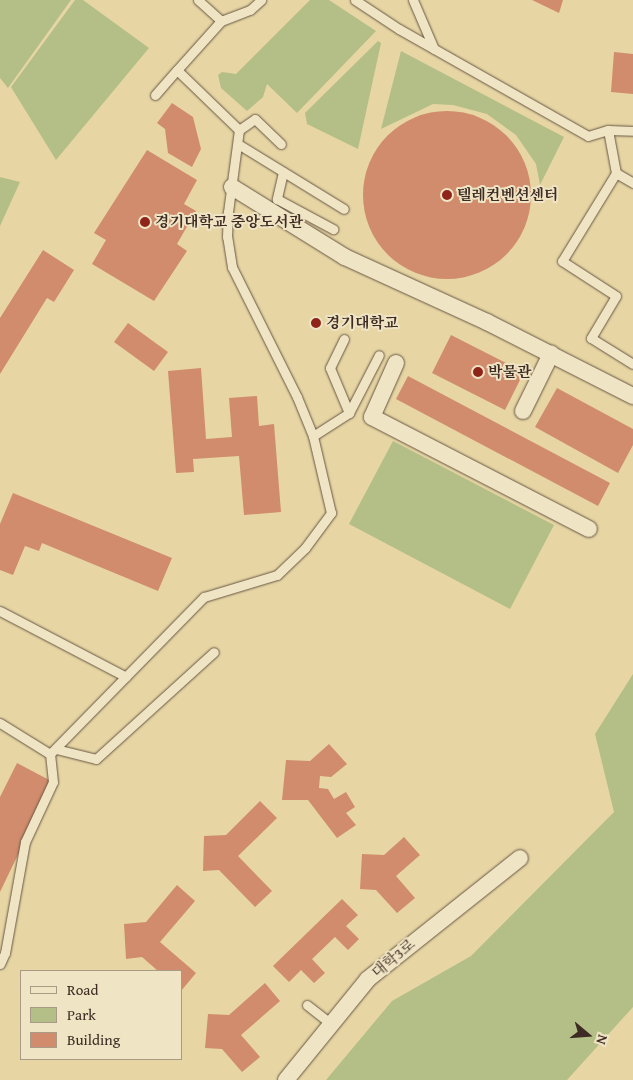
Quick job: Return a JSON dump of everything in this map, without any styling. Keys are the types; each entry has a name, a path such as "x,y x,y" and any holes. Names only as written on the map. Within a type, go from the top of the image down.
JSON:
{"street":[{"path":"232,187 345,257 551,354 633,396"},
{"path":"523,411 551,354"},
{"path":"396,363 372,417 589,528"},
{"name":"대학3로","path":"286,1080 330,1023 368,979 520,858"}],"lane":[{"path":"198,0 220,21"},
{"path":"155,95 220,21 250,10 261,0"},
{"path":"355,0 434,50 588,136 608,130 633,131"},
{"path":"413,0 434,50"},
{"path":"177,70 240,130"},
{"path":"0,964 5,953 25,842 53,782 53,752 204,598 277,575 305,548 331,514 313,436 297,396 232,267 227,236 240,130 255,119 281,144"},
{"path":"608,130 616,173 562,261 616,296 591,338 633,364"},
{"path":"238,144 344,209"},
{"path":"282,172 277,199 333,229"},
{"path":"616,173 633,183"},
{"path":"344,339 330,368 349,412"},
{"path":"313,436 349,412 379,355"},
{"path":"0,611 126,677"},
{"path":"0,723 53,752 96,759 214,652"},
{"path":"308,1005 330,1023"}],"green space":[{"path":"0,0 71,0 8,88 0,78"},
{"path":"75,0 83,0 149,48 56,160 11,87"},
{"path":"310,0 329,0 376,31 297,113 267,84 263,97 247,111 221,88 218,75 222,72 236,74"},
{"path":"378,41 381,43 358,149 307,124 305,113"},
{"path":"401,51 564,137 540,185 536,164 516,135 487,114 453,105 433,104 381,129"},
{"path":"0,177 20,182 0,226"},
{"path":"393,441 554,525 510,609 349,524"},
{"path":"633,674 633,1007 567,1080 326,1080 392,1001 471,956 614,812 595,734"}],"building":[{"path":"532,0 563,0 559,13"},
{"path":"614,52 633,54 633,94 611,92"},
{"path":"172,103 193,117 201,149 192,167 168,153 165,129 157,123"},
{"name":"텔레컨벤션센터","path":"455,111 479,117 507,135 517,148 528,170 531,195 528,220 517,242 507,255 494,265 472,276 439,279 422,276 407,269 393,260 382,249 366,220 363,187 366,170 373,155 382,141 393,130 422,114"},
{"name":"경기대학교 중앙도서관","path":"147,150 197,180 184,204 196,211 177,244 187,251 154,301 92,264 106,240 94,233"},
{"path":"43,250 74,270 54,302 47,298 0,374 0,318"},
{"path":"128,323 168,352 154,371 114,342"},
{"name":"박물관","path":"451,335 524,372 505,410 432,373"},
{"path":"201,368 206,439 232,437 229,398 257,396 259,426 274,424 281,512 244,515 239,456 193,459 194,472 176,473 168,371"},
{"path":"408,376 610,483 598,506 396,399"},
{"path":"557,388 633,429 633,445 618,473 535,427"},
{"path":"13,493 172,558 158,591 42,543 39,551 25,546 13,575 0,570 0,524"},
{"path":"329,744 347,764 331,777 320,776 319,788 328,789 334,799 346,792 355,807 346,813 356,825 337,838 308,800 282,800 286,760 310,761"},
{"path":"17,763 53,782 0,892 0,797"},
{"path":"260,801 277,818 238,856 272,891 255,907 219,870 203,871 204,836 226,835"},
{"path":"404,837 420,855 396,876 415,898 397,913 376,890 360,889 362,854 384,855"},
{"path":"177,885 195,901 160,942 196,973 182,990 182,970 157,970 142,957 126,959 124,924 146,922"},
{"path":"342,899 358,915 346,926 359,939 348,950 335,937 312,959 325,973 314,983 301,970 289,982 273,966"},
{"path":"265,983 280,1001 241,1035 260,1057 242,1072 222,1049 205,1048 208,1014 229,1015"}],"place":[{"name":"텔레컨벤션센터","path":"447,195"},
{"name":"경기대학교 중앙도서관","path":"145,222"},
{"name":"경기대학교","path":"316,323"},
{"name":"박물관","path":"478,372"}]}
